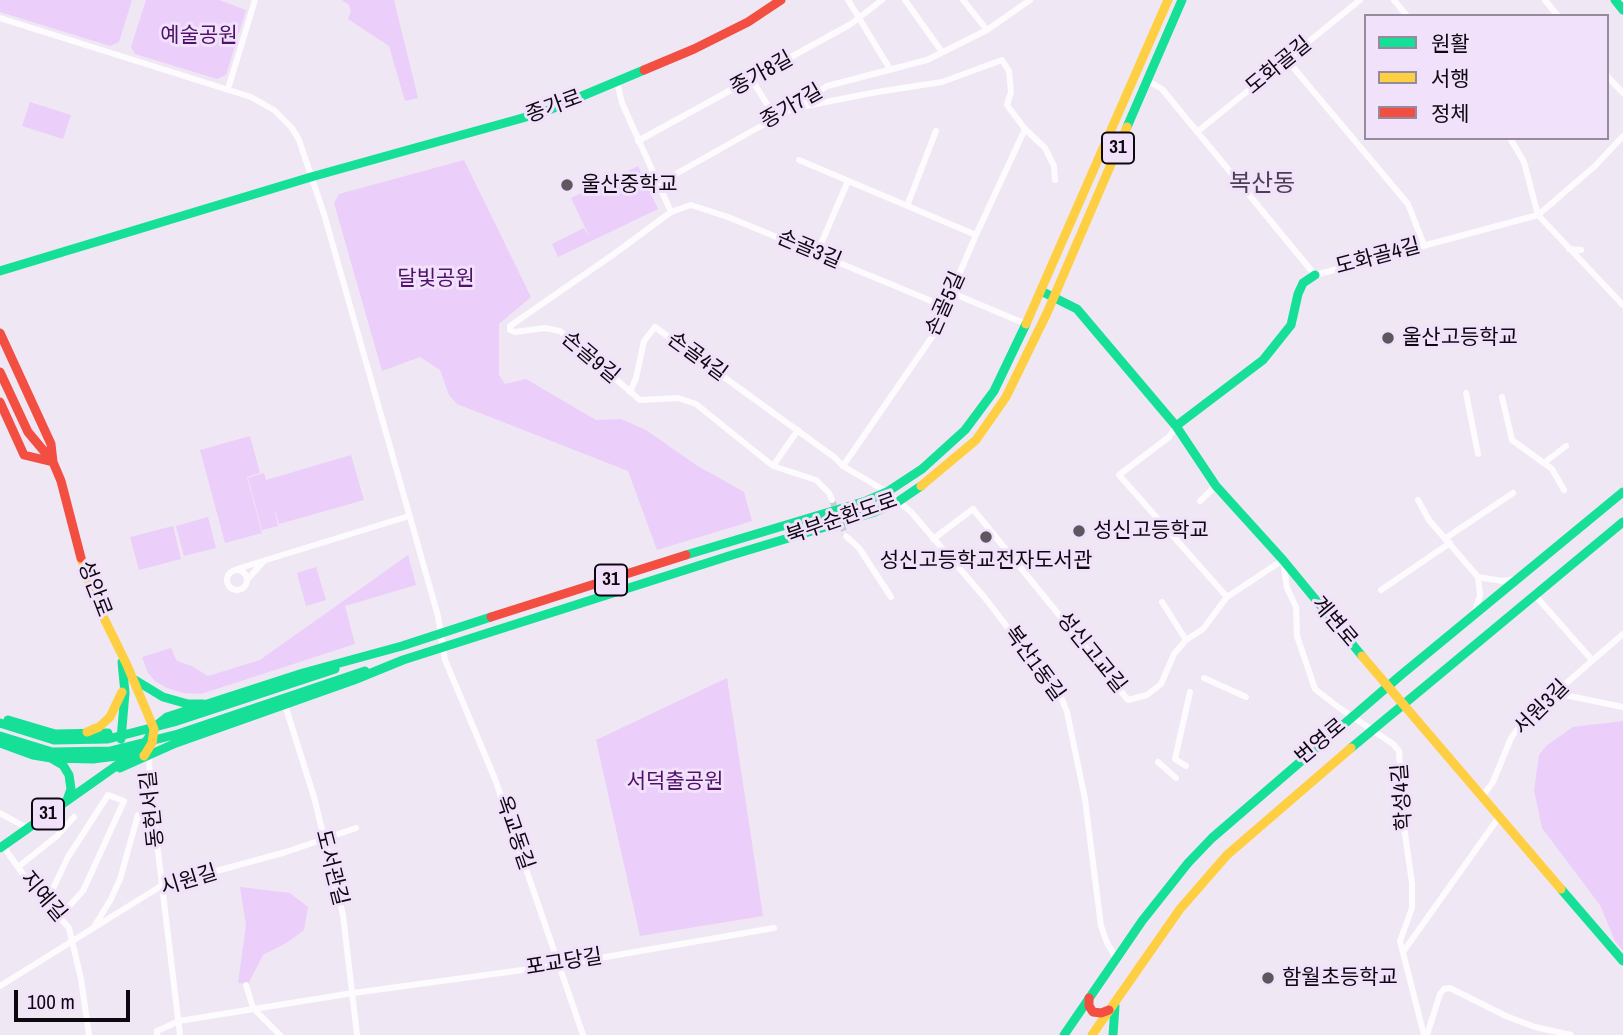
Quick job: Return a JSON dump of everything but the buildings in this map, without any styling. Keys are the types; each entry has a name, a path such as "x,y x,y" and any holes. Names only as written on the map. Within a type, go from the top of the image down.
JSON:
{"main road":[{"name":"종가로","path":"0,271 311,177 544,113 724,35 781,0"},
{"name":"북부순환도로","path":"0,723 54,740 87,741 108,739 174,722 728,542 845,508 887,492 934,459 965,430 994,391 1041,291 1168,0"},
{"name":"북부순환도로","path":"0,736 52,752 110,751 178,734 732,555 848,521 899,501 944,470 976,440 1006,397 1054,296 1183,0"},
{"path":"1615,0 1623,10"},
{"path":"1176,426 1263,360 1291,325 1303,283 1315,275"},
{"name":"계변로","path":"1041,291 1077,309 1176,426 1216,486 1283,560 1402,704 1623,961"},
{"path":"0,333 51,444 53,462 24,455 0,402"},
{"name":"성안로","path":"0,372 28,432 53,462 68,504 87,579 118,647 128,677 152,725"},
{"name":"번영로","path":"1064,1035 1149,912 1188,863 1222,828 1387,686 1623,492"},
{"name":"번영로","path":"1092,1035 1170,922 1227,855 1402,704 1623,522"},
{"path":"0,717 40,730 68,735 123,731 152,725 167,717 303,673 399,647"},
{"path":"96,779 107,770 136,757 403,660"},
{"path":"128,677 163,697 188,704 208,704"},
{"path":"107,770 115,757 123,731 128,677"},
{"path":"68,735 91,730 105,722 118,704 128,677"},
{"path":"152,725 161,740 176,743"},
{"path":"149,753 152,725"},
{"path":"96,779 136,757 152,725"},
{"path":"0,743 33,755 51,758 136,757"},
{"path":"51,758 63,765 69,775 71,789 67,800"},
{"name":"31","path":"1,847 96,779"},
{"path":"1090,998 1093,1012 1109,1010"},
{"path":"1113,1035 1112,1021 1117,998"}],"street":[{"path":"228,89 255,0"},
{"path":"848,0 890,69"},
{"name":"종가8길","path":"638,141 860,18 882,0"},
{"path":"905,0 942,52"},
{"path":"963,0 987,30"},
{"name":"종가7길","path":"658,184 827,86 927,60 987,30 1030,0"},
{"name":"도화골길","path":"1197,132 1360,0"},
{"path":"1394,0 1405,14"},
{"path":"1545,0 1556,14"},
{"path":"0,18 228,89 264,103 283,119 299,140 441,634"},
{"path":"793,108 942,82 1002,60 1009,71 1011,92 1007,105 1025,129 1045,148 1054,166 1055,180"},
{"path":"1287,60 1408,204 1424,245"},
{"path":"1609,78 1623,93"},
{"path":"752,80 775,117"},
{"name":"도화골4길","path":"1146,80 1162,89 1315,275 1538,215 1595,166 1623,136"},
{"path":"617,82 622,103 671,212"},
{"name":"손골5길","path":"843,466 932,337 1025,129"},
{"path":"907,206 936,131"},
{"path":"1511,140 1524,162 1538,215 1623,305"},
{"path":"799,160 976,235"},
{"path":"817,253 848,181"},
{"name":"손골3길","path":"671,212 685,206 696,206 946,307"},
{"name":"손골9길","path":"671,212 510,326 510,330 515,332 545,328 560,331 630,392 645,401 669,398 696,404 773,466 816,480 832,500"},
{"path":"1569,249 1580,250"},
{"path":"952,293 1026,324"},
{"name":"손골4길","path":"630,392 644,341 655,327 798,430 843,466 887,492"},
{"path":"1466,393 1478,454"},
{"path":"1502,397 1512,440 1552,469 1564,490"},
{"path":"1176,426 1169,437 1119,475 1227,597"},
{"path":"773,466 798,430"},
{"path":"1544,463 1566,446"},
{"path":"1200,501 1216,486"},
{"name":"복산1동길","path":"887,492 899,501 985,598 1061,697 1067,712 1085,799 1101,926 1116,958"},
{"path":"1381,590 1513,493"},
{"path":"1418,500 1429,520 1478,577 1480,595 1474,614"},
{"name":"성신고교길","path":"933,538 973,509 1128,699 1147,695 1161,684 1174,654 1186,640 1203,629 1227,597 1283,560"},
{"path":"263,561 246,585 240,589 229,586 227,576 231,571 237,569 409,516"},
{"path":"846,536 859,548 891,597"},
{"name":"학성4길","path":"1283,560 1287,588 1296,607 1297,636 1315,689 1399,751 1403,820 1412,883 1412,908 1401,941 1426,1035"},
{"path":"237,569 244,572 247,580"},
{"path":"1478,577 1502,581 1516,579"},
{"path":"1534,594 1592,660"},
{"path":"1162,602 1186,640"},
{"name":"옥교동길","path":"441,634 445,660 495,779 583,1035"},
{"name":"서원3길","path":"1482,797 1493,782 1518,727 1623,634"},
{"path":"1204,678 1246,697"},
{"path":"1186,766 1175,759 1190,692"},
{"path":"1555,693 1623,707"},
{"name":"도서관길","path":"285,705 314,797 343,915 357,1035"},
{"name":"동헌서길","path":"149,753 161,886 180,1035"},
{"path":"1157,762 1176,778"},
{"path":"46,903 68,857 108,795 124,801 83,891 59,917"},
{"path":"0,814 27,828"},
{"path":"93,929 120,879 138,815 154,818"},
{"path":"18,867 57,836 74,817"},
{"path":"1403,951 1499,817"},
{"name":"시원길","path":"0,986 161,886 241,865 356,828"},
{"name":"지예길","path":"1,847 69,928 89,1035"},
{"name":"포교당길","path":"179,1021 353,993 559,965 774,928"},
{"path":"246,985 253,1008 280,1035"},
{"path":"1426,1035 1440,994 1444,989 1450,988 1506,1016 1535,1027 1572,1035"},
{"path":"156,1035 157,1031 179,1021"}],"green space":[{"name":"예술공원","path":"0,0 132,0 119,42 110,46 0,12"},
{"name":"예술공원","path":"146,0 219,0 246,10 226,75 217,79 135,54 131,47"},
{"path":"342,0 394,0 418,98 405,101 389,46 348,19 351,11 349,5"},
{"path":"30,102 71,115 63,139 22,126"},
{"name":"달빛공원","path":"464,160 531,297 499,324 499,375 505,384 526,379 596,420 621,419 646,430 696,465 744,492 752,521 657,550 628,471 457,404 449,395 440,370 420,357 382,371 334,203 339,194"},
{"path":"638,166 658,209 558,257 552,244 584,228 590,238 571,198"},
{"path":"250,436 260,473 247,477 262,533 225,543 200,450"},
{"path":"351,455 364,500 279,524 274,507 278,526 262,530 248,478 264,473 266,480"},
{"path":"208,517 216,548 184,556 176,526"},
{"path":"173,526 181,559 139,570 130,537"},
{"path":"408,555 416,585 345,606 355,644 201,694 183,693 167,688 148,673 142,657 171,648 177,661 208,676 260,660"},
{"path":"316,567 326,600 306,606 297,573"},
{"name":"서덕출공원","path":"727,678 763,916 640,936 596,740"},
{"path":"1623,721 1623,951 1615,941 1600,905 1542,828 1534,790 1539,755 1546,746 1573,727"},
{"path":"240,887 290,893 308,907 304,930 263,955 248,984 238,983 246,925"}],"tunnel":[{"path":"832,500 846,536"}],"traffic: fast":[{"path":"1127,127 1182,0"},
{"path":"1615,0 1623,10"},
{"path":"0,271 311,177 544,112 644,70"},
{"path":"1176,426 1263,360 1291,325 1303,283 1315,275"},
{"path":"1041,291 1077,309 1176,426 1216,486 1283,560 1362,656"},
{"path":"686,555 866,501 887,492 922,469 965,430 994,391 1026,324"},
{"path":"120,768 176,743 403,660 875,512 899,501 921,486"},
{"path":"1064,1035 1142,921 1188,863 1212,838 1401,675 1623,492"},
{"path":"1351,748 1623,522"},
{"path":"0,848 133,754 167,717 491,617"},
{"path":"121,739 125,693 122,662"},
{"path":"0,723 54,740 108,739 174,722 335,669"},
{"path":"0,736 52,752 110,751 178,734 365,671"},
{"path":"135,680 163,697 188,704 203,704"},
{"path":"8,720 55,734 108,733"},
{"path":"0,743 33,755 51,758 93,759 132,754"},
{"path":"51,758 63,765 69,775 71,789 67,800"},
{"path":"1561,889 1623,961"},
{"path":"1113,1035 1115,1006"}],"traffic: slow":[{"path":"1026,324 1168,0"},
{"path":"921,486 976,440 1006,397 1047,313 1127,127"},
{"path":"81,558 94,598 127,665 154,729 152,743 144,756"},
{"path":"1362,656 1561,889"},
{"path":"87,732 99,727 110,717 122,692"},
{"path":"1092,1035 1180,909 1227,855 1351,748"}],"traffic: jam":[{"path":"644,70 748,22 781,0"},
{"path":"0,333 51,444 53,462 24,455 0,402"},
{"path":"0,372 28,432 53,462 61,481 81,558"},
{"path":"491,617 686,555"},
{"path":"1089,998 1089,1006 1093,1012 1109,1010"}],"place":[{"name":"울산중학교","path":"567,185"},
{"name":"울산고등학교","path":"1388,338"},
{"name":"성신고등학교","path":"1079,531"},
{"name":"성신고등학교전자도서관","path":"986,537"},
{"name":"함월초등학교","path":"1268,978"}],"district":[{"name":"복산동","path":"1262,185"}]}
